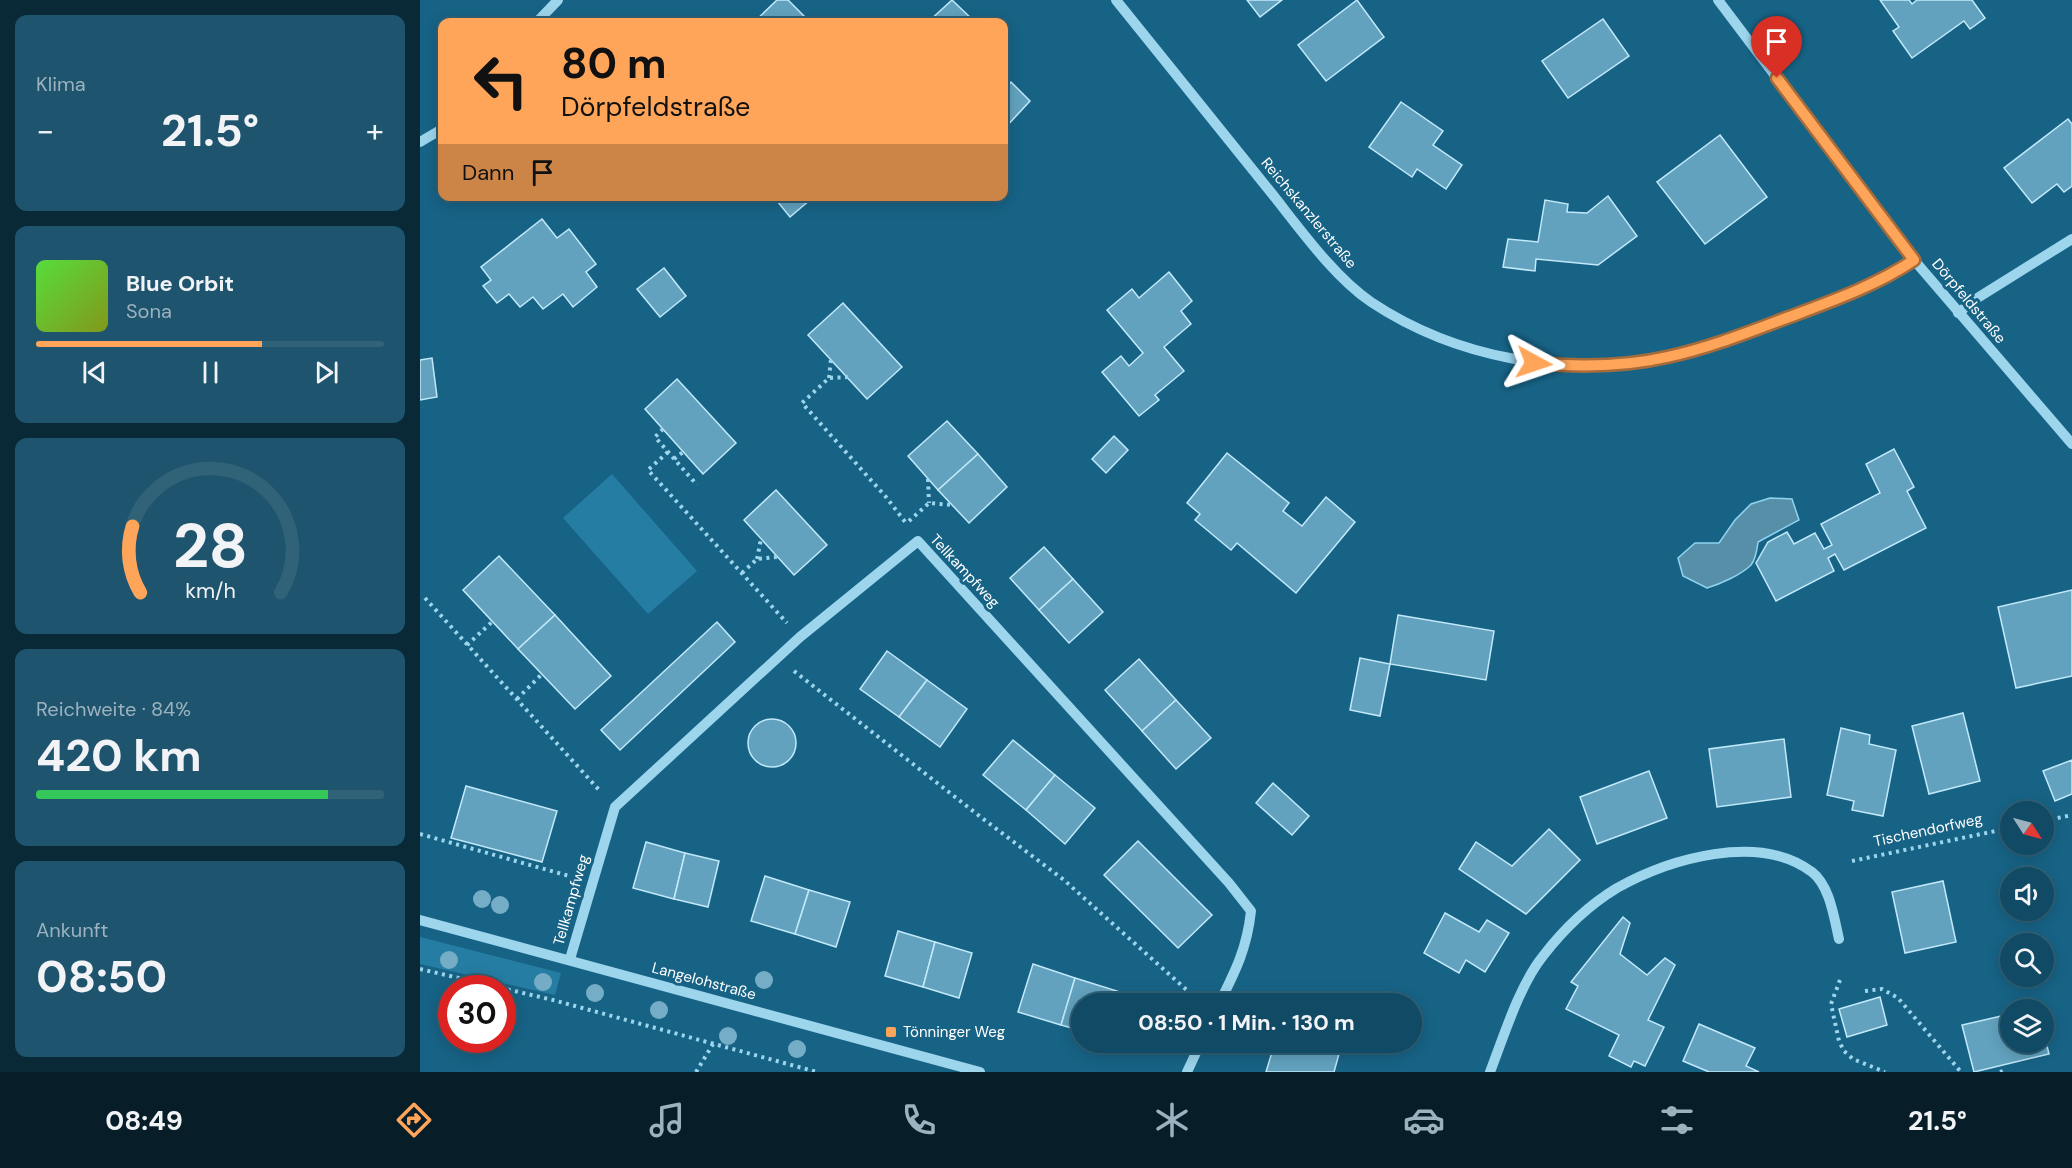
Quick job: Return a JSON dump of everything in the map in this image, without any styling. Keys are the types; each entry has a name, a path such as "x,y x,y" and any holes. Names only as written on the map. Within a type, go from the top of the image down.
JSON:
{"street":[{"path":"541,18 558,0"},
{"name":"Reichskanzlerstraße","path":"1116,0 1305,235 1347,281 1370,301 1412,325 1458,345 1534,363 1565,365 1630,363 1667,357 1708,346 1816,307 1892,275 1914,260"},
{"name":"Dörpfeldstraße","path":"1718,0 1914,260 2072,444"},
{"path":"420,142 438,131"},
{"path":"1959,313 1979,297 2072,239"},
{"name":"Tellkampfweg","path":"570,959 615,807 800,637 918,541 1221,874 1251,911 1249,935 1240,961 1224,993"},
{"path":"1490,1072 1520,997 1542,957 1577,918 1608,894 1662,868 1707,855 1751,851 1783,856 1813,873 1829,898 1839,939"},
{"name":"Langelohstraße","path":"420,920 980,1072"},
{"path":"1187,1072 1196,1053"}],"path":[{"path":"829,378 831,359"},
{"path":"848,377 829,378 802,403 886,497 907,524 929,503 952,505"},
{"path":"663,429 655,437 697,485"},
{"path":"668,452 648,470 800,637"},
{"path":"674,459 682,452"},
{"path":"928,479 929,503"},
{"path":"742,573 757,559 761,539"},
{"path":"757,559 777,557"},
{"path":"425,598 615,807"},
{"path":"467,645 493,621"},
{"path":"777,658 1064,880 1190,993"},
{"path":"517,699 542,674"},
{"path":"2054,819 2072,815"},
{"name":"Tischendorfweg","path":"1852,861 2000,830"},
{"path":"420,834 569,876"},
{"path":"420,969 553,1000 817,1072"},
{"path":"1840,980 1831,1004 1839,1041 1844,1051 1853,1059 1885,1072"},
{"path":"1865,991 1882,989 1898,998 1961,1072"},
{"path":"696,1072 713,1044"},
{"path":"2000,1072 2006,1071"}],"shaded area":[{"path":"612,474 697,571 648,614 563,518"},
{"path":"1770,498 1792,499 1799,520 1758,542 1751,565 1730,579 1707,588 1683,576 1678,558 1695,543 1719,543 1735,520 1751,504"},
{"path":"420,937 561,973 555,995 516,986 516,975 468,975 420,964"}],"building":[{"path":"777,0 788,0 806,18 758,18"},
{"path":"952,0 971,18 932,18"},
{"path":"1247,0 1282,0 1260,17"},
{"path":"1357,0 1384,37 1326,81 1298,45"},
{"path":"1880,0 1909,0 1912,4 1917,0 1972,0 1985,18 1970,29 1964,21 1912,58 1893,31 1899,27"},
{"path":"1603,19 1629,56 1568,98 1542,61"},
{"path":"1011,82 1030,101 1008,125 1008,85"},
{"path":"1401,102 1443,131 1433,145 1462,165 1446,189 1417,169 1412,177 1369,147"},
{"path":"2068,119 2072,124 2072,186 2064,192 2057,184 2032,203 2004,168"},
{"path":"1720,135 1767,197 1705,244 1657,182"},
{"path":"1608,196 1637,236 1598,265 1536,259 1535,271 1503,267 1508,239 1538,242 1545,200 1568,204 1567,212 1587,213"},
{"path":"777,201 809,201 790,217"},
{"path":"542,219 557,238 569,229 596,264 586,272 597,287 573,307 563,294 543,309 533,297 520,307 509,294 497,303 483,286 491,280 481,267"},
{"path":"664,268 686,296 660,317 637,289"},
{"path":"1169,272 1192,301 1181,311 1191,324 1164,347 1184,371 1155,395 1159,400 1139,416 1102,372 1121,356 1129,366 1143,353 1107,310 1132,289 1139,298"},
{"path":"843,303 902,367 867,399 808,335"},
{"path":"432,358 437,397 420,400 420,360"},
{"path":"677,379 736,443 703,474 645,409"},
{"path":"947,421 978,454 938,490 908,456"},
{"path":"1114,436 1128,450 1106,473 1092,459"},
{"path":"1894,449 1914,487 1907,491 1926,528 1844,570 1835,554 1828,558 1834,571 1776,601 1756,563 1768,542 1787,532 1794,544 1815,533 1824,549 1832,545 1821,524 1880,493 1866,464"},
{"path":"1227,453 1289,503 1283,511 1302,526 1326,497 1355,522 1296,593 1237,543 1231,550 1195,520 1200,514 1187,503"},
{"path":"978,454 1007,487 969,523 938,490"},
{"path":"776,490 827,545 794,575 744,520"},
{"path":"1044,547 1073,579 1039,610 1010,578"},
{"path":"499,556 555,615 518,649 463,590"},
{"path":"1073,579 1103,612 1069,643 1039,610"},
{"path":"2072,590 2072,676 2016,688 1998,607"},
{"path":"555,615 611,676 575,709 518,649"},
{"path":"1398,615 1494,631 1486,680 1390,664"},
{"path":"717,622 735,642 620,750 601,730"},
{"path":"887,651 927,680 899,717 860,689"},
{"path":"1360,658 1390,664 1380,716 1350,710"},
{"path":"1139,659 1176,700 1142,731 1105,690"},
{"path":"927,680 967,709 940,747 899,717"},
{"path":"1176,700 1211,738 1176,769 1142,731"},
{"path":"1963,713 1980,781 1929,794 1912,726"},
{"path":"767,719 777,719 789,726 796,738 796,748 789,760 777,767 767,767 752,756 748,748 748,738 759,723"},
{"path":"1841,728 1870,735 1869,744 1896,750 1883,816 1852,810 1854,801 1827,795"},
{"path":"1784,739 1791,797 1717,807 1709,749"},
{"path":"1013,740 1055,775 1026,810 983,775"},
{"path":"2072,760 2072,794 2055,801 2043,771"},
{"path":"1649,771 1667,818 1597,844 1580,797"},
{"path":"1055,775 1095,808 1065,844 1026,810"},
{"path":"1273,783 1309,816 1292,835 1256,803"},
{"path":"466,786 557,811 542,862 451,838"},
{"path":"1549,829 1580,860 1526,914 1459,869 1476,842 1512,866"},
{"path":"1138,841 1212,915 1178,948 1104,875"},
{"path":"646,842 685,853 674,899 633,888"},
{"path":"685,853 719,861 708,907 674,899"},
{"path":"765,876 809,890 795,934 751,921"},
{"path":"1943,881 1956,942 1905,953 1892,892"},
{"path":"809,890 850,902 836,947 795,934"},
{"path":"1445,913 1479,932 1487,920 1509,933 1485,972 1466,960 1459,973 1424,953"},
{"path":"1623,917 1630,923 1620,954 1647,975 1665,958 1675,965 1648,1020 1664,1027 1645,1066 1634,1061 1631,1067 1609,1056 1619,1035 1566,1009 1578,986 1571,982"},
{"path":"898,931 935,942 923,987 885,976"},
{"path":"935,942 972,953 959,998 923,987"},
{"path":"1033,964 1075,978 1061,1025 1018,1012"},
{"path":"1075,978 1120,992 1071,993 1071,1028 1061,1025"},
{"path":"1880,997 1887,1025 1847,1037 1839,1009"},
{"path":"2000,1016 2000,1053 2049,1054 1974,1072 1962,1025"},
{"path":"1699,1024 1755,1048 1746,1066 1759,1072 1709,1072 1683,1061"},
{"path":"1272,1053 1339,1053 1334,1072 1266,1072"}],"place":[{"name":"Tönninger Weg","path":"891,1032"}],"route":[{"path":"1534,363 1565,365 1630,363 1667,357 1708,346 1816,307 1892,275 1914,260 1777,78"}]}
